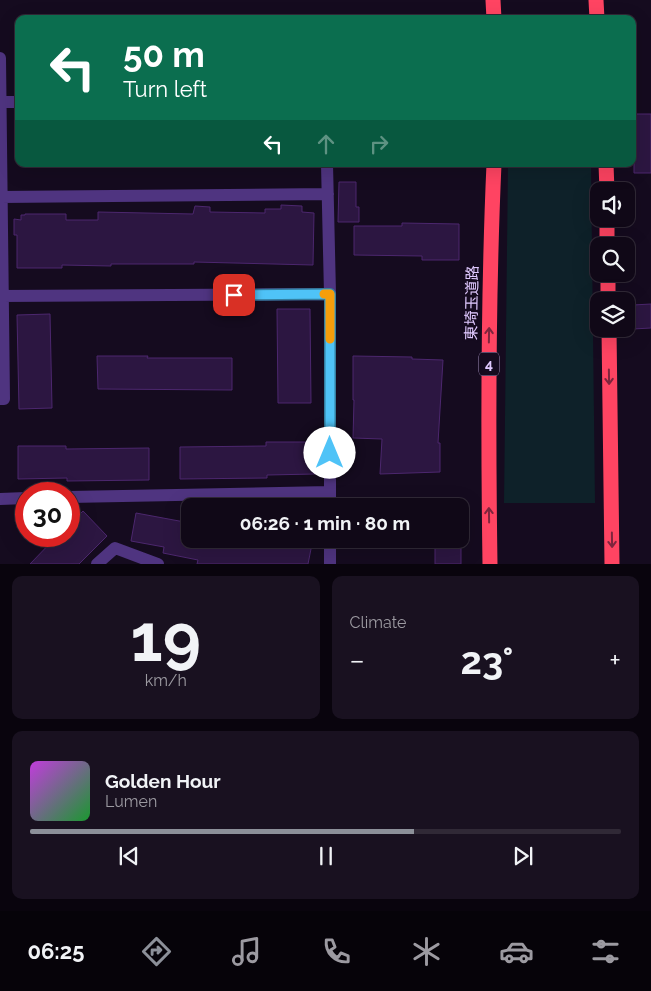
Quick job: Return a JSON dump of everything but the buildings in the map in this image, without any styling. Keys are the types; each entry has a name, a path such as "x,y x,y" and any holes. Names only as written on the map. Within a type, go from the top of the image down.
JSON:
{"highway":[{"path":"493,0 494,15"},
{"path":"596,0 597,15"},
{"name":"東埼玉道路","path":"490,564 488,449 490,248 494,167"},
{"path":"606,167 607,182"},
{"path":"609,337 612,564"}],"street":[{"path":"0,58 4,399 0,399"},
{"path":"0,102 15,102"},
{"path":"327,167 330,294 330,498"},
{"path":"1,197 328,194"},
{"path":"2,296 330,294"},
{"path":"80,498 330,492"},
{"path":"0,499 15,498"},
{"path":"96,564 115,548 158,564"},
{"path":"330,548 330,564"}],"shaded area":[{"path":"508,167 591,167 590,282 592,282 593,292 590,292 590,337 593,337 595,503 504,503"}],"slow traffic":[{"path":"324,294 330,294 330,339"}],"route":[{"path":"234,295 330,294 330,453"}]}
